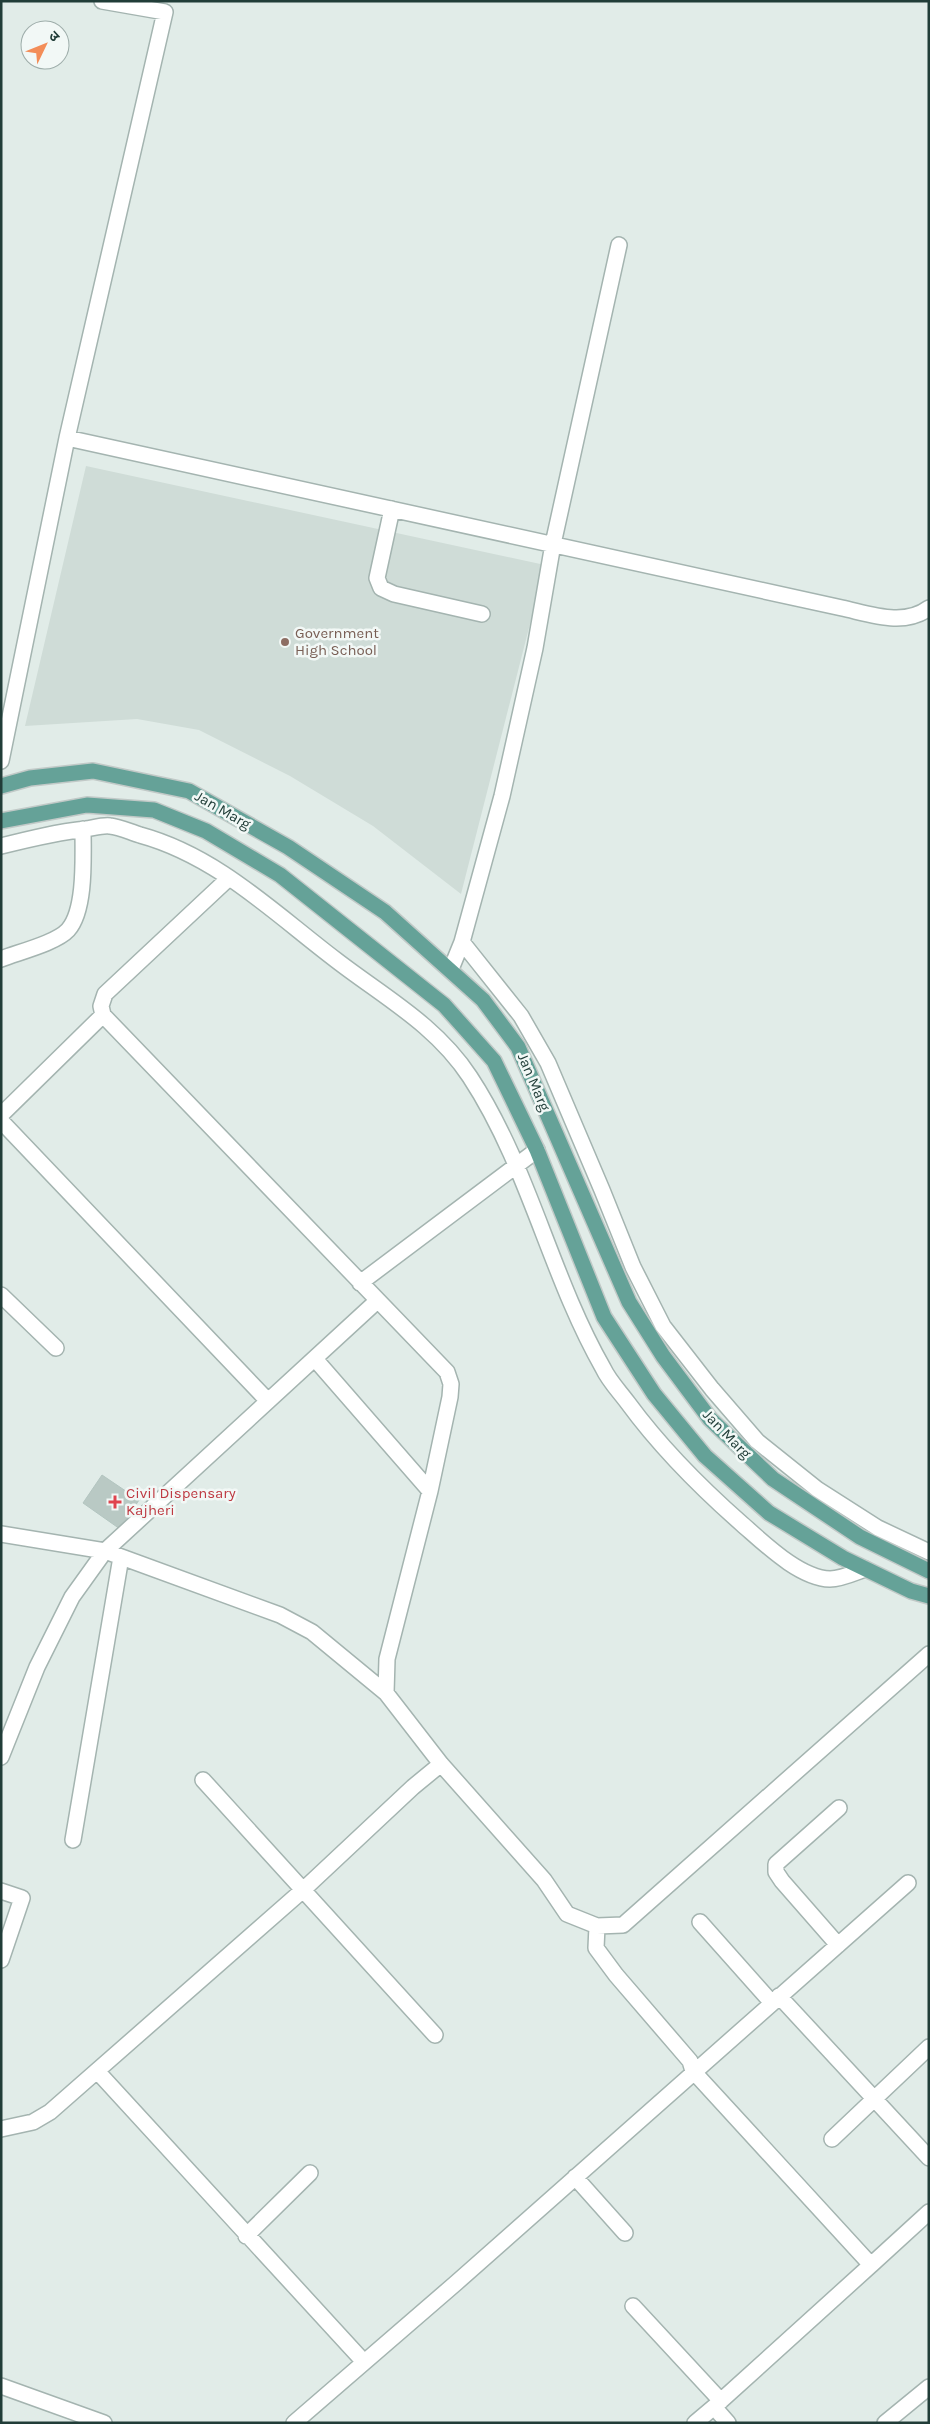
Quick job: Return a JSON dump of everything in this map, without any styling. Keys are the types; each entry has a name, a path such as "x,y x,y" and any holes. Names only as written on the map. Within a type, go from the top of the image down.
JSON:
{"main road":[{"name":"Jan Marg","path":"1,786 30,778 92,771 189,791 288,847 377,906 451,969 483,1000 518,1046 629,1302 663,1356 710,1419 773,1479 860,1537 929,1571"},
{"name":"Jan Marg","path":"1,821 87,805 154,810 206,831 280,875 444,1005 494,1061 537,1150 604,1317 654,1394 705,1456 769,1513 842,1558 911,1591 929,1596"}],"street":[{"path":"1,761 3,742 68,438 166,6 102,1"},
{"path":"451,969 462,942 502,796 536,648 553,544 619,245"},
{"path":"68,438 894,618 911,618 929,608"},
{"path":"392,509 377,578 382,588 394,594 482,614"},
{"path":"1,846 56,832 109,826 154,839 207,863 264,902 336,961 405,1008 443,1043 469,1075 496,1120 517,1164 566,1293 604,1370 648,1430 683,1469 724,1507 768,1547 793,1564 816,1577 831,1579 865,1569"},
{"path":"1,959 50,941 68,931 77,913 82,881 83,829"},
{"path":"229,878 105,994 101,1006 103,1015 447,1372 451,1384 430,1491 387,1659 386,1693"},
{"path":"462,942 521,1016 548,1064 602,1190 632,1267 663,1326 712,1389 757,1441 825,1494 878,1528 929,1552"},
{"path":"1,1115 103,1015"},
{"path":"1,1121 268,1401"},
{"path":"360,1283 537,1150"},
{"path":"1,1295 56,1348"},
{"path":"1,1757 37,1667 72,1597 104,1551 377,1301"},
{"path":"315,1359 430,1491"},
{"path":"1,1534 104,1551 280,1615 312,1632 386,1693 441,1764 544,1880 567,1914 597,1926 623,1925 929,1654"},
{"path":"73,1840 121,1557"},
{"path":"2,2127 33,2122 50,2112 303,1890 413,1787 441,1764"},
{"path":"203,1780 435,2034"},
{"path":"838,1945 782,1881 776,1872 776,1864 839,1808"},
{"path":"294,2423 908,1883"},
{"path":"1,1891 22,1898 1,1960"},
{"path":"700,1922 874,2098 929,2158"},
{"path":"597,1926 596,1948 616,1975 690,2061 693,2071 871,2265"},
{"path":"832,2139 929,2047"},
{"path":"97,2071 246,2236 364,2362"},
{"path":"246,2236 310,2173"},
{"path":"574,2177 625,2233"},
{"path":"695,2423 929,2212"},
{"path":"633,2306 718,2404 728,2423"},
{"path":"1,2386 104,2423"},
{"path":"885,2423 929,2387"}],"shaded area":[{"name":"Government High School","path":"86,466 545,565 461,894 373,826 290,776 199,730 137,719 25,726"}],"building":[{"path":"102,1475 139,1500 120,1529 83,1503"}],"place":[{"name":"Government High School","path":"285,642"},
{"name":"Civil Dispensary Kajheri","path":"115,1502"}]}
